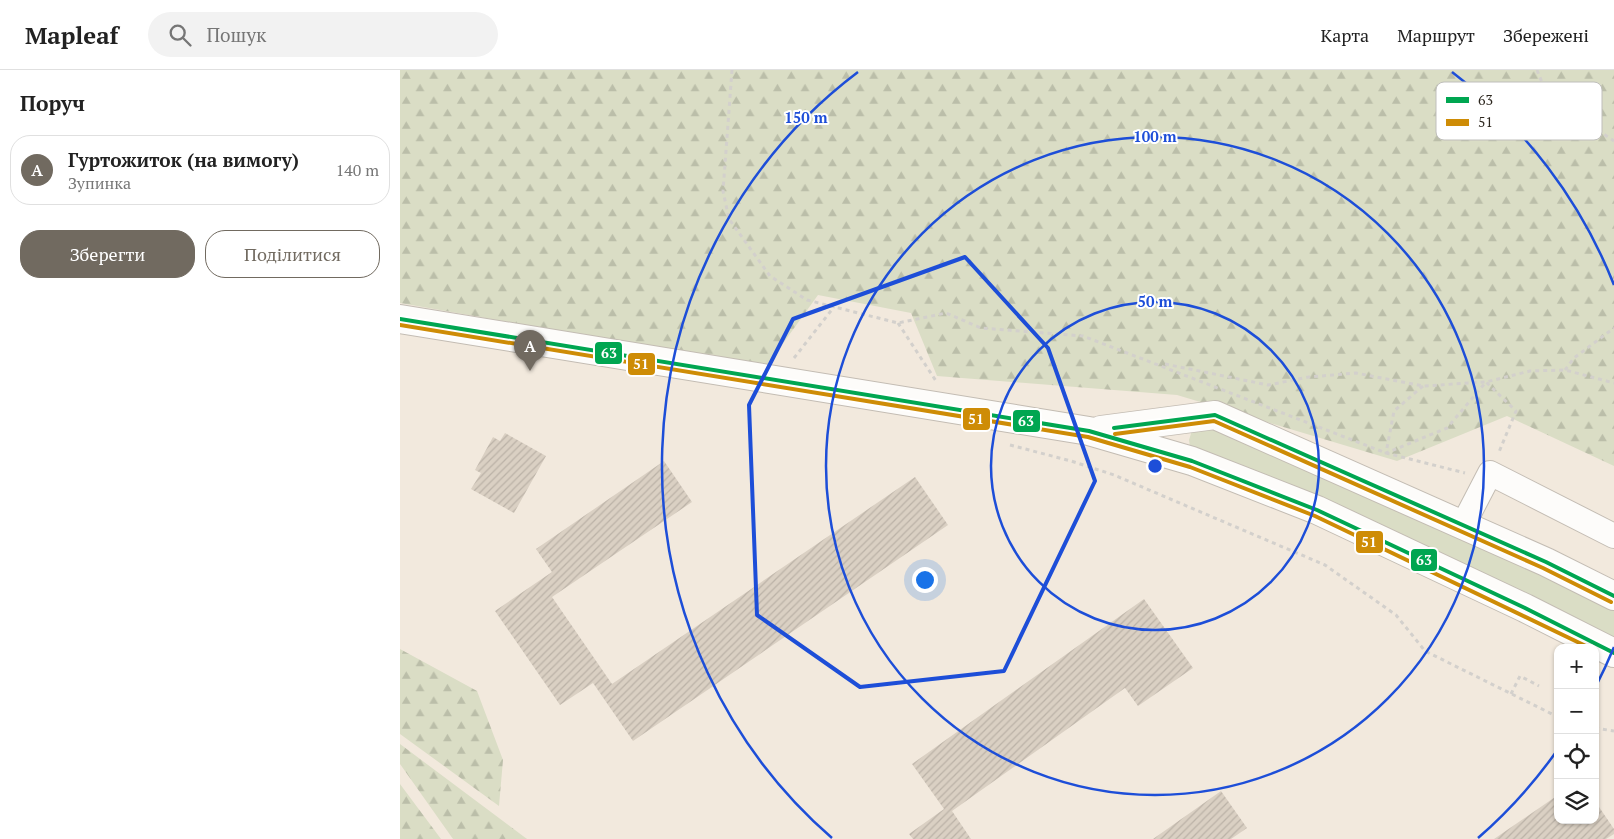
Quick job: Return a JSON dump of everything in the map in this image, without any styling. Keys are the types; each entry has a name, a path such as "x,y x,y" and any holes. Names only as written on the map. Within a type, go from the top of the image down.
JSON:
{"main road":[{"path":"400,319 1089,431 1192,461 1317,510 1525,608 1614,653"},
{"path":"1089,431 1215,415 1546,562 1614,596"},
{"path":"1192,461 1188,440 1194,427 1215,415"}],"lane":[{"path":"1462,525 1488,476 1614,536"}],"path":[{"path":"732,70 723,191 728,219 770,276 806,300 898,323 946,313 981,328 1083,336 1155,362 1386,453 1488,476 1516,411 1486,382"},
{"path":"1537,70 1542,82"},
{"path":"1602,133 1614,141"},
{"path":"776,380 834,307"},
{"path":"898,323 954,409"},
{"path":"1565,370 1574,358 1614,328"},
{"path":"1155,362 1268,385 1309,377 1356,373 1423,386 1486,382 1530,370 1565,370 1614,383"},
{"path":"1386,453 1447,428 1486,382"},
{"path":"1386,453 1394,410 1423,386"},
{"path":"1004,444 1114,474 1325,565 1396,615 1425,651 1554,715"},
{"path":"1511,694 1520,676 1539,686"},
{"path":"1599,729 1614,731"}],"highlighted area":[{"path":"965,257 1048,348 1095,481 1004,671 860,687 757,615 749,405 793,319"}],"green space":[{"path":"400,70 1614,70 1614,466 1507,416 1397,461 1177,395 937,376 911,313 818,295 766,367 400,303"},
{"path":"1215,415 1614,596 1614,653 1599,646 1599,644 1594,644 1192,461 1189,440 1193,427"},
{"path":"400,649 477,691 503,760 499,806 400,734"},
{"path":"400,744 527,839 453,839 400,764"},
{"path":"400,784 441,839 400,839"}],"building":[{"path":"505,433 546,456 514,513 471,489 481,473 475,470 493,437 500,441"},
{"path":"664,461 692,502 552,597 612,684 915,477 948,525 633,741 593,683 560,705 495,611 552,572 536,549"},
{"path":"1144,599 1193,668 1138,706 1125,688 952,811 971,839 913,839 909,834 944,809 912,764"},
{"path":"1221,791 1247,828 1231,839 1153,839"},
{"path":"1554,798 1554,824 1599,824 1599,807 1614,829 1614,834 1606,839 1494,839"}],"transit line":[{"name":"63","path":"400,319 1089,431 1192,461 1317,510 1525,608 1614,653"},
{"name":"51","path":"400,325 1088,437 1190,467 1315,516 1582,644"},
{"name":"63","path":"1114,428 1215,415 1546,562 1614,596"},
{"name":"51","path":"1115,434 1214,421 1543,568 1611,602"}],"place":[{"name":"Гуртожиток (на вимогу)","path":"530,371"}]}
